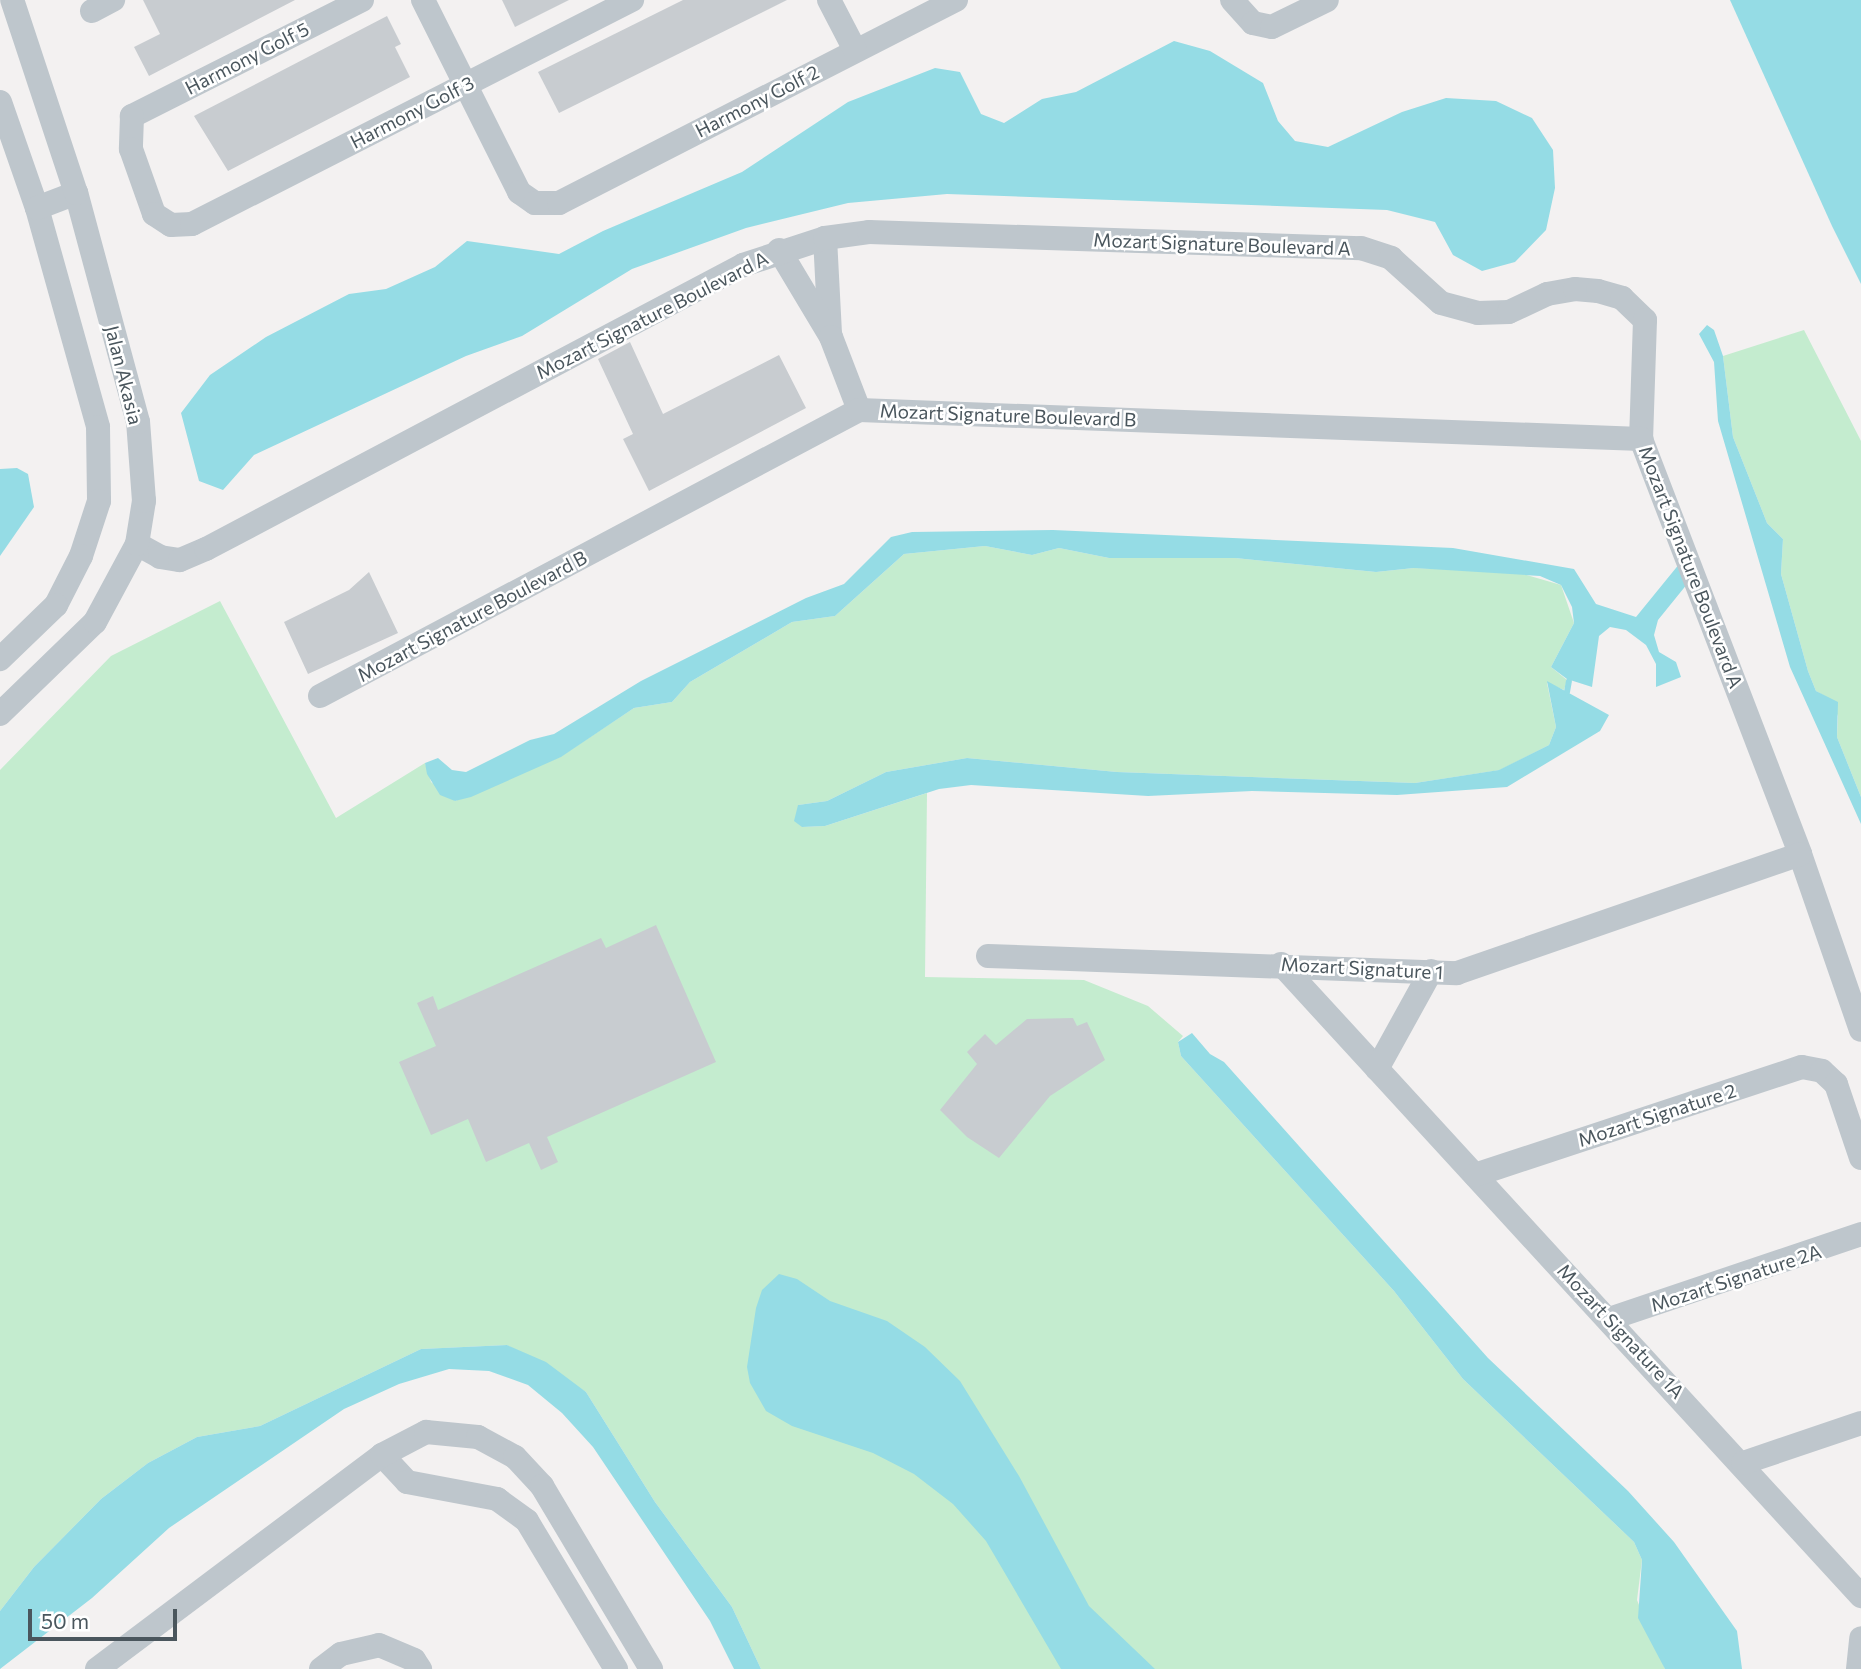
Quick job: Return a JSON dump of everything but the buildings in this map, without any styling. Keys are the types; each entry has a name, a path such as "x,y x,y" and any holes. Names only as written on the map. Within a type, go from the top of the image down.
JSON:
{"street":[{"name":"Jalan Akasia","path":"0,714 95,622 137,544 144,501 138,422 76,193 12,0"},
{"name":"Harmony Golf 5","path":"192,224 171,225 154,214 131,149 128,129 132,116 362,0"},
{"path":"423,0 465,85"},
{"name":"Harmony Golf 3","path":"192,224 632,0"},
{"path":"829,0 855,50"},
{"name":"Harmony Golf 2","path":"465,85 519,192 535,202 559,203 956,0"},
{"path":"1232,0 1253,23 1272,27 1326,0"},
{"name":"Jalan Akasia","path":"0,102 37,208 99,427 99,501 81,556 56,605 0,659"},
{"path":"37,208 76,193"},
{"name":"Mozart Signature Boulevard A","path":"137,544 160,556 180,560 206,549 779,250 825,238 869,232 1361,248 1391,258 1441,303 1478,313 1509,312 1547,294 1575,289 1598,291 1622,298 1646,320 1642,439 1800,854 1861,1030"},
{"path":"825,238 831,337"},
{"path":"779,250 831,337 859,410"},
{"name":"Mozart Signature Boulevard B","path":"320,696 859,410 1642,439"},
{"name":"Mozart Signature 1","path":"988,956 1281,964 1457,973 1800,854"},
{"name":"Mozart Signature 1A","path":"1281,964 1743,1463 1861,1596"},
{"path":"1377,1069 1430,971"},
{"name":"Mozart Signature 2","path":"1475,1175 1802,1067 1822,1071 1836,1084 1861,1158"},
{"name":"Mozart Signature 2A","path":"1609,1319 1861,1234"},
{"path":"1743,1463 1861,1423"},
{"path":"97,1669 382,1455 426,1432 478,1437 515,1457 542,1486 651,1669"},
{"path":"382,1455 407,1482 497,1499 527,1521 616,1669"},
{"path":"1858,1669 1861,1638"},
{"path":"321,1669 341,1654 379,1644 414,1660 420,1669"}],"green space":[{"path":"1804,330 1861,441 1861,797 1837,737 1838,716 1830,699 1816,691 1808,671 1781,574 1783,539 1767,523 1733,437 1723,356"},
{"path":"985,546 1032,555 1059,548 1109,558 1235,558 1376,572 1414,568 1513,571 1561,585 1574,623 1551,667 1567,680 1564,690 1547,683 1556,727 1549,745 1500,770 1415,783 1117,772 967,758 886,772 827,801 798,805 802,827 825,826 927,793 925,977 1084,980 1148,1006 1183,1036 1178,1042 1181,1056 1394,1291 1463,1379 1634,1542 1642,1560 1637,1600 1665,1669 761,1669 732,1607 655,1502 586,1392 507,1345 421,1349 260,1426 197,1437 148,1463 101,1499 34,1567 0,1611 0,770 111,656 220,601 336,818 425,763 431,782 455,801 560,757 634,708 672,702 690,682 792,622 835,616 904,554"}],"water":[{"path":"1730,0 1861,0 1861,284 1832,226"},
{"path":"1174,41 1210,51 1263,83 1278,121 1295,141 1328,147 1402,112 1446,98 1496,101 1532,118 1553,150 1555,188 1546,230 1515,262 1482,271 1453,255 1435,222 1387,210 947,194 848,203 746,228 632,269 522,336 466,356 254,455 223,490 199,481 181,413 210,375 266,337 349,294 386,289 435,267 467,241 559,254 603,231 742,172 848,102 935,68 960,72 981,114 1004,123 1042,99 1076,92"},
{"path":"1707,325 1714,330 1723,356 1733,437 1767,523 1783,539 1781,574 1808,671 1816,691 1838,702 1837,737 1861,797 1861,824 1790,667 1718,421 1714,362 1699,334"},
{"path":"17,468 28,474 34,507 0,556 0,469"},
{"path":"1053,530 1453,548 1574,569 1596,604 1636,617 1680,563 1692,578 1658,620 1654,635 1659,652 1676,662 1681,677 1656,687 1656,664 1646,645 1626,630 1610,627 1599,636 1592,687 1567,679 1551,667 1574,623 1572,607 1561,585 1540,576 1414,568 1376,572 1235,558 1109,558 1059,548 1032,555 985,546 904,554 835,616 792,622 690,682 672,702 634,708 561,757 471,797 455,801 440,795 427,774 425,763 438,758 452,770 466,772 530,740 554,734 641,681 806,598 844,584 891,537 912,532"},
{"path":"1547,681 1609,715 1600,731 1507,787 1397,795 1252,791 1148,796 971,785 939,789 825,826 802,827 794,821 798,805 827,801 886,772 967,758 1117,772 1415,783 1499,770 1549,745 1556,727"},
{"path":"1192,1033 1210,1054 1224,1062 1488,1358 1628,1491 1674,1542 1737,1631 1742,1669 1665,1669 1638,1618 1642,1560 1634,1542 1463,1379 1394,1291 1181,1056 1178,1042"},
{"path":"779,1274 797,1279 830,1301 887,1321 925,1347 960,1381 1019,1476 1089,1606 1155,1669 1061,1669 986,1541 953,1504 914,1474 873,1453 792,1426 766,1411 750,1383 747,1367 756,1308 762,1290"},
{"path":"507,1345 546,1362 586,1392 655,1502 732,1607 761,1669 734,1669 710,1621 593,1447 562,1413 528,1385 489,1371 449,1369 399,1384 344,1409 169,1528 92,1598 0,1669 0,1611 34,1567 101,1499 148,1463 197,1437 260,1426 421,1349"}],"waterway":[{"path":"1567,692 1569,681"}]}
